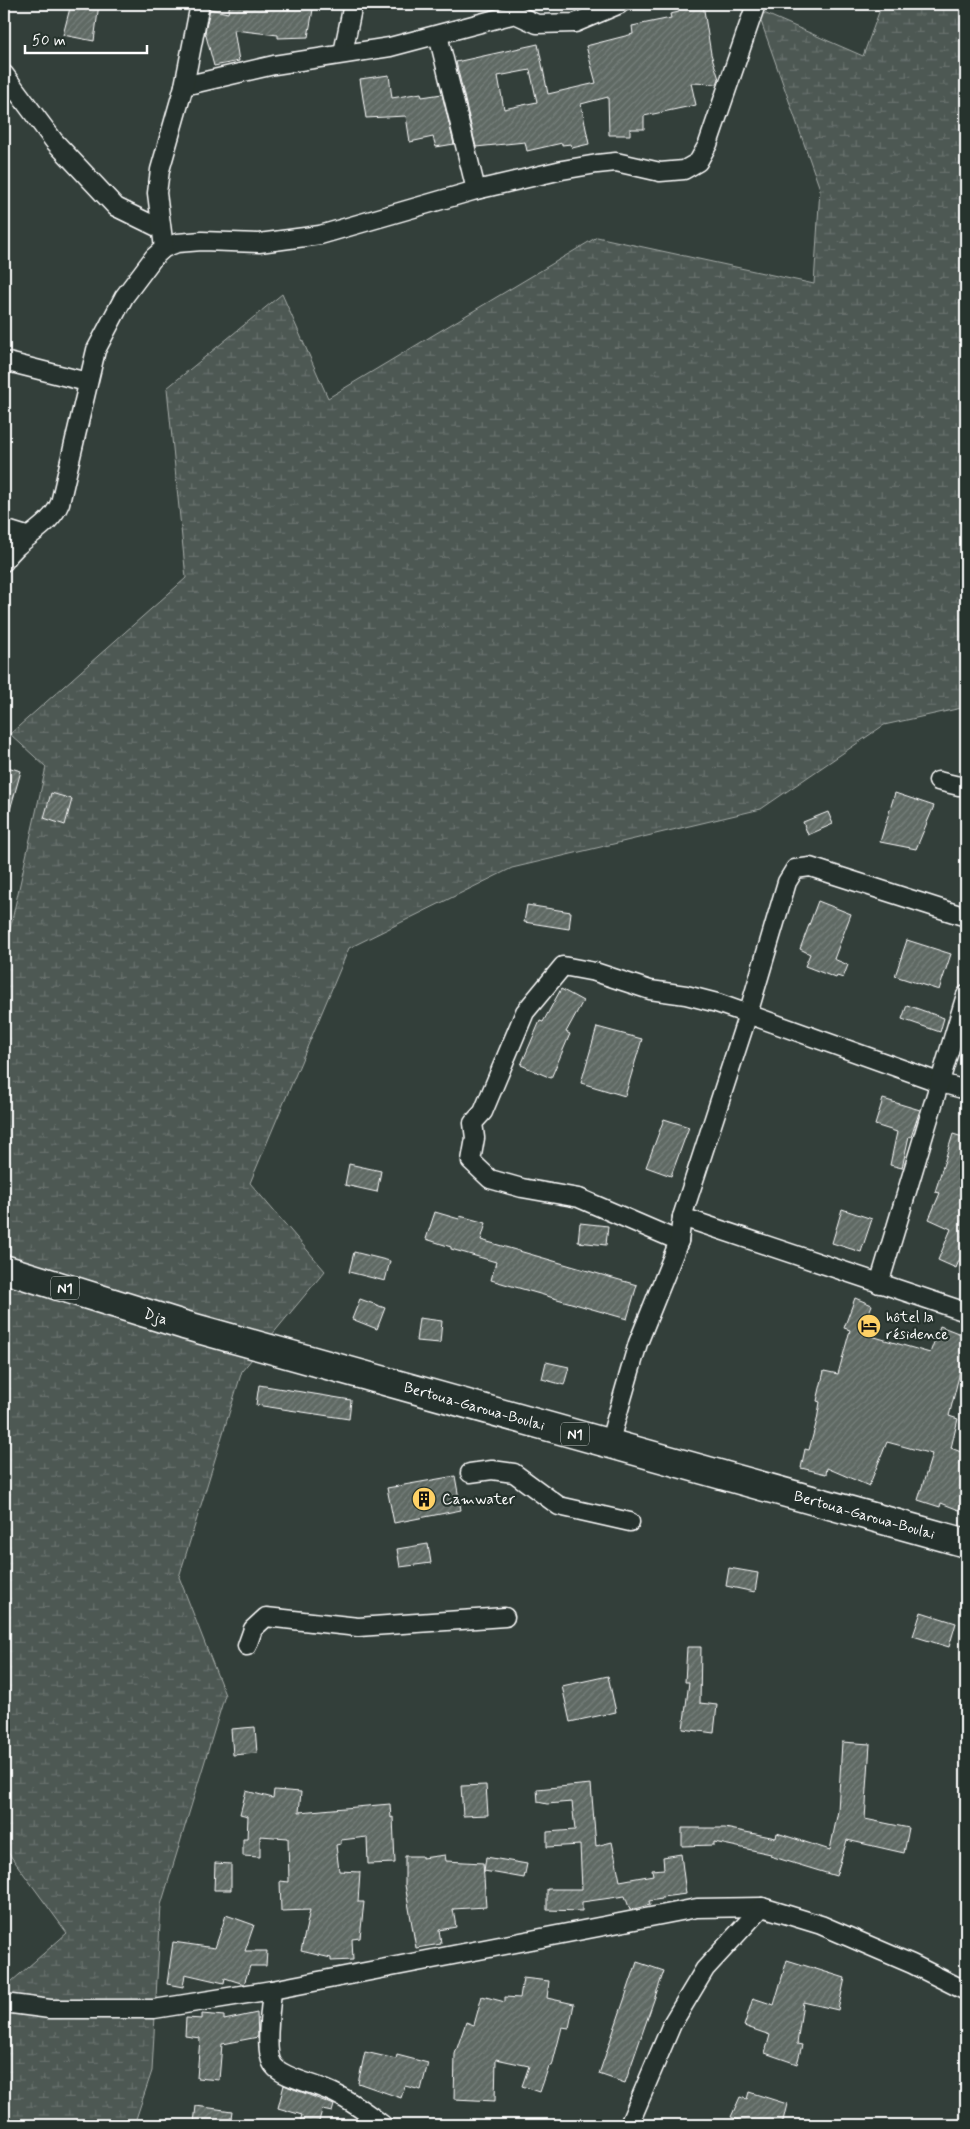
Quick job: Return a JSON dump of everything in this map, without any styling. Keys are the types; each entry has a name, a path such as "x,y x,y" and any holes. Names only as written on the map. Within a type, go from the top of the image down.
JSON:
{"highway":[{"name":"Dja","path":"4,1270 127,1306 184,1325"},
{"name":"Bertoua-Garoua-Boulai","path":"184,1325 966,1543"}],"street":[{"path":"164,248 157,193 160,170 184,86 200,4"},
{"path":"343,53 353,4"},
{"path":"184,86 274,65 390,47 438,35 516,9 537,24 574,23 620,4"},
{"path":"4,562 28,536 55,513 60,503 96,350 124,297 154,257 164,248 177,243 202,241 259,243 320,235 476,190 562,170 598,164 616,162 660,172 684,170 698,162 708,144 756,4"},
{"path":"438,35 476,190"},
{"path":"4,74 54,140 116,207 161,228"},
{"path":"4,361 87,382"},
{"path":"4,529 28,536"},
{"path":"938,781 958,786 966,785"},
{"path":"609,1444 638,1343 679,1241 682,1216 748,1014 787,882 795,869 810,867 966,917"},
{"path":"679,1241 579,1198 522,1188 490,1179 471,1161 475,1138 473,1123 483,1112 525,1012 563,966 595,972 650,990 686,995 748,1014 941,1083 966,1090"},
{"path":"879,1284 966,995"},
{"path":"682,1216 966,1312"},
{"path":"470,1473 492,1470 514,1473 559,1506 630,1522"},
{"path":"247,1646 253,1629 266,1617 358,1627 505,1618"},
{"path":"629,2125 672,2024 705,1969 762,1907"},
{"path":"4,2003 50,2009 154,2009 272,1990 697,1908 762,1907 821,1925 912,1964 966,1991"},
{"path":"272,1990 268,2042 270,2057 274,2067 287,2075 328,2090 383,2125"}],"green space":[{"path":"882,4 966,4 966,707 884,725 761,809 512,868 349,948 250,1183 325,1271 242,1371 179,1577 225,1695 161,1905 152,2071 134,2125 4,2125 4,1988 67,1933 4,1847 4,956 46,767 10,734 186,578 167,388 282,294 328,398 597,237 814,284 820,189 757,10 863,56"}],"building":[{"path":"71,4 99,4 94,41 63,35"},
{"path":"230,4 314,4 308,37 278,38 278,35 234,30 239,61 214,66 205,32 210,9 228,13"},
{"path":"677,4 703,4 711,54 719,79 717,84 691,83 696,105 644,116 644,129 630,129 630,135 609,135 608,97 581,104 589,144 572,148 571,144 562,145 562,143 527,151 525,142 476,147 456,62 538,44 548,94 596,83 586,46 633,34 632,26 671,18 670,14 679,12","holes":["530,70 537,102 504,109 498,76"]},
{"path":"389,75 392,98 421,93 422,97 442,94 454,144 436,147 433,137 410,142 406,116 366,118 360,79"},
{"path":"4,766 21,771 8,817 4,817"},
{"path":"51,793 72,799 65,825 44,818"},
{"path":"895,793 934,806 916,849 880,842"},
{"path":"828,812 833,824 808,835 803,822"},
{"path":"818,901 851,914 834,959 848,965 843,978 837,976 836,978 805,966 810,954 800,949"},
{"path":"527,905 571,912 569,929 524,922"},
{"path":"907,940 951,954 939,990 895,976"},
{"path":"561,989 583,1001 566,1032 570,1034 551,1078 521,1065 540,1021 543,1022"},
{"path":"907,1005 944,1018 940,1032 902,1019"},
{"path":"597,1027 642,1039 625,1096 581,1083"},
{"path":"883,1099 920,1110 911,1137 909,1136 902,1168 890,1165 897,1132 875,1125"},
{"path":"664,1119 689,1127 671,1176 646,1167"},
{"path":"953,1134 966,1138 966,1244 956,1268 938,1260 951,1229 929,1219 940,1193 935,1192"},
{"path":"349,1164 381,1171 377,1192 345,1185"},
{"path":"842,1209 872,1219 861,1252 832,1243"},
{"path":"435,1212 459,1219 460,1216 486,1223 481,1240 637,1285 627,1319 491,1280 496,1262 451,1249 451,1247 426,1239"},
{"path":"580,1223 608,1226 606,1245 578,1242"},
{"path":"354,1252 390,1261 385,1281 349,1272"},
{"path":"855,1298 872,1305 861,1333 930,1353 940,1326 966,1336 966,1360 963,1369 961,1368 949,1416 958,1419 951,1448 966,1454 966,1490 959,1510 941,1503 940,1507 918,1500 932,1454 887,1442 869,1486 827,1468 826,1474 801,1468 805,1449 809,1450 817,1420 820,1402 817,1401 824,1371 838,1374 850,1330 844,1328"},
{"path":"360,1299 385,1308 377,1329 352,1319"},
{"path":"419,1318 442,1321 440,1343 416,1341"},
{"path":"546,1362 569,1367 564,1385 542,1379"},
{"path":"259,1385 351,1400 349,1419 256,1405"},
{"name":"Camwater","path":"455,1476 461,1510 394,1523 387,1488"},
{"path":"428,1544 431,1563 400,1567 397,1549"},
{"path":"729,1568 758,1573 755,1592 726,1586"},
{"path":"921,1612 956,1623 949,1647 913,1636"},
{"path":"687,1647 701,1647 700,1703 717,1705 714,1733 683,1729 689,1682 685,1682"},
{"path":"608,1676 616,1712 570,1722 562,1686"},
{"path":"255,1727 257,1753 233,1755 231,1729"},
{"path":"842,1742 870,1744 865,1819 909,1828 904,1853 847,1840 836,1876 770,1856 771,1854 714,1842 714,1845 682,1846 682,1828 725,1828 776,1838 777,1833 830,1850 838,1811"},
{"path":"591,1784 596,1846 612,1842 620,1881 653,1875 652,1870 664,1869 663,1857 681,1854 686,1894 662,1897 662,1899 649,1901 650,1905 630,1910 625,1896 582,1902 582,1911 547,1910 547,1889 582,1889 580,1845 547,1847 547,1832 575,1830 572,1802 547,1804 538,1802 537,1789"},
{"path":"486,1785 488,1815 463,1816 461,1786"},
{"path":"274,1790 301,1792 299,1812 390,1804 391,1818 393,1817 395,1863 368,1864 367,1837 341,1840 341,1844 336,1845 339,1871 360,1872 358,1902 364,1902 360,1938 352,1939 353,1960 331,1961 331,1958 301,1951 310,1910 281,1911 280,1881 289,1882 288,1838 260,1836 260,1857 243,1856 243,1839 247,1839 248,1816 240,1814 246,1791 273,1798"},
{"path":"445,1855 446,1861 483,1863 486,1907 453,1909 456,1927 439,1930 441,1944 416,1948 405,1885 405,1856 422,1856 422,1858"},
{"path":"486,1857 527,1864 524,1878 484,1871"},
{"path":"215,1863 231,1864 231,1890 214,1890"},
{"path":"226,1915 254,1925 245,1951 267,1951 266,1966 250,1966 244,1984 225,1978 224,1983 185,1974 183,1987 167,1984 173,1942 215,1948"},
{"path":"787,1960 845,1978 838,2010 803,2002 797,2044 802,2045 797,2064 765,2053 770,2035 744,2026 753,1998 774,2005"},
{"path":"637,1962 664,1971 625,2083 599,2074"},
{"path":"523,1978 549,1981 547,1998 574,2004 569,2028 562,2027 552,2066 549,2066 540,2092 522,2086 529,2066 496,2059 495,2101 454,2099 455,2054 466,2022 474,2025 482,1996 505,2002 505,1997 520,1998"},
{"path":"257,2013 258,2037 222,2044 219,2080 197,2078 200,2038 185,2036 186,2018 202,2019 202,2014 224,2016 224,2020"},
{"path":"365,2052 396,2059 397,2055 428,2063 421,2090 405,2086 401,2098 358,2083"},
{"path":"284,2085 334,2105 332,2112 322,2110 318,2125 299,2125 302,2115 278,2108"},
{"path":"749,2092 787,2104 782,2125 764,2123 763,2125 749,2125 731,2117 740,2097 747,2099"},
{"path":"196,2106 232,2111 230,2125 194,2123"}],"place":[{"name":"hôtel la résidence","path":"869,1326"},
{"name":"Camwater","path":"424,1499"}]}
